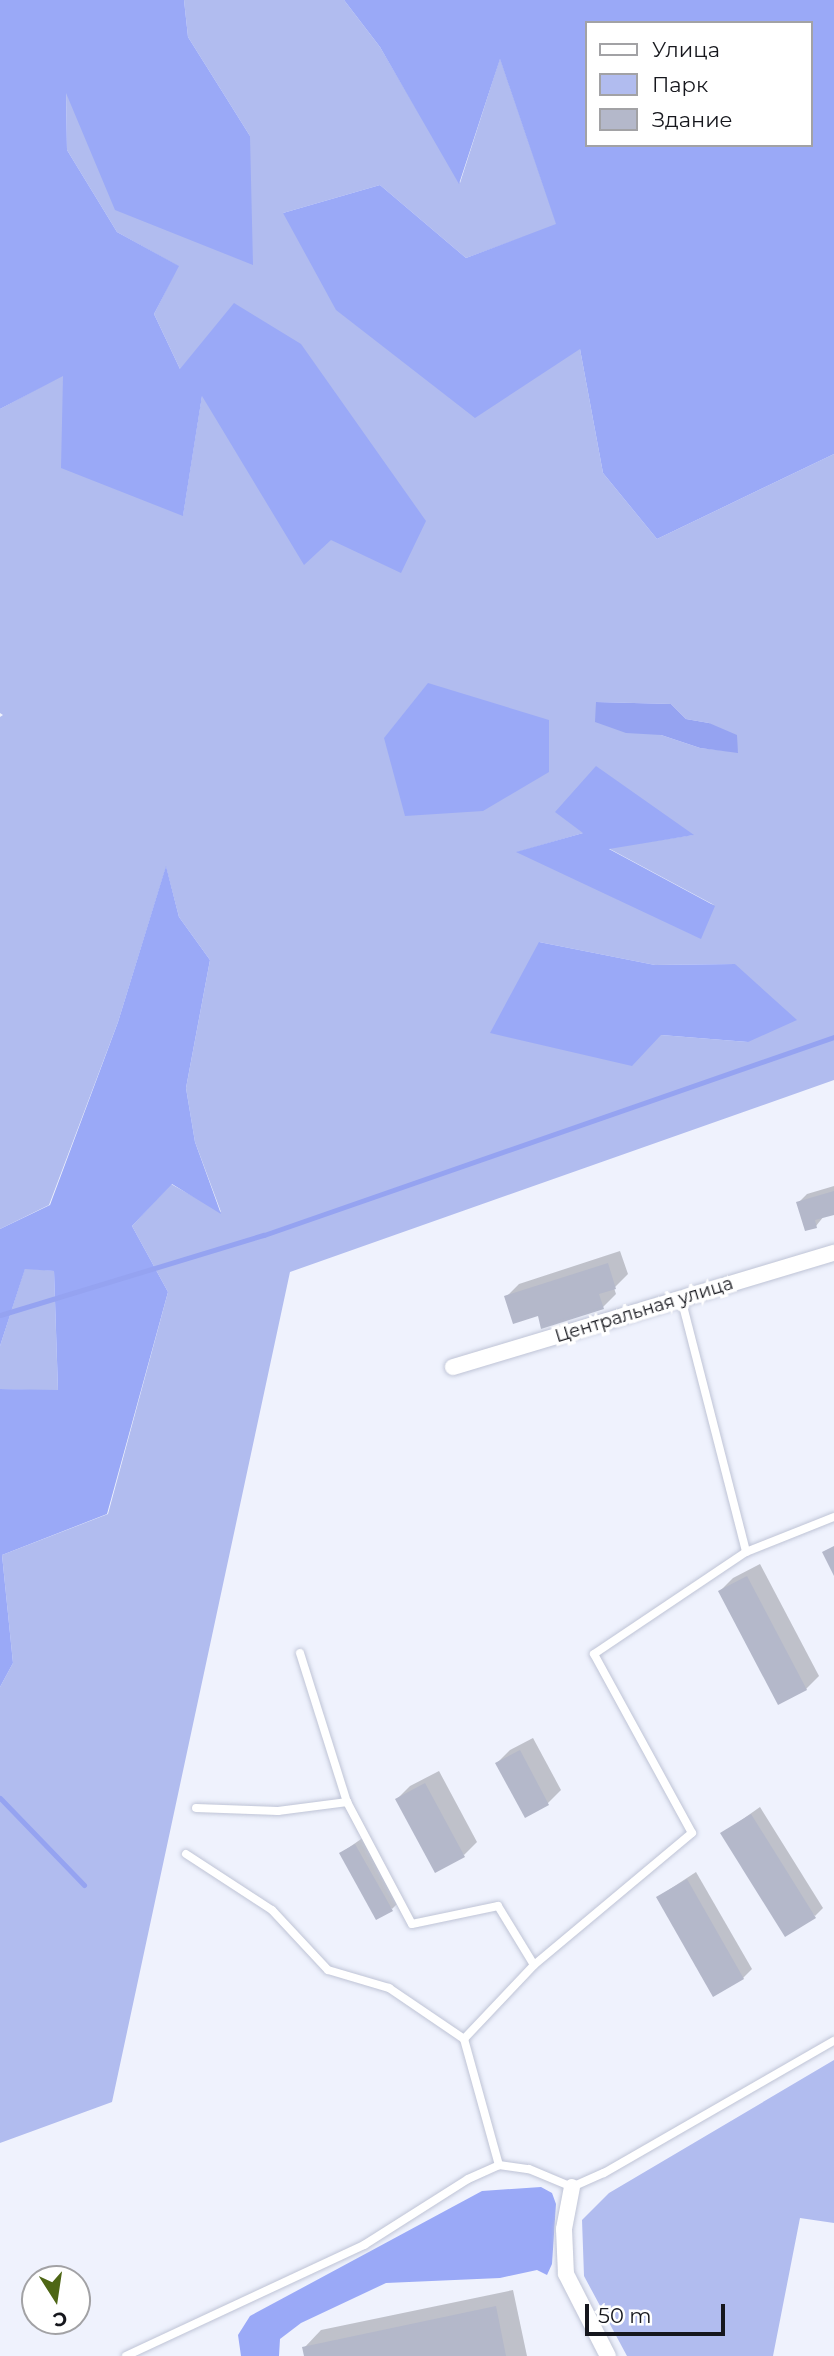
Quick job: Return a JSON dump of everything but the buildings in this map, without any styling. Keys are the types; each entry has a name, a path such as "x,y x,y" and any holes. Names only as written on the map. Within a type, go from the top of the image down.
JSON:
{"street":[{"name":"Центральная улица","path":"453,1367 834,1253"},
{"path":"572,2186 564,2229 566,2274 608,2356"}],"lane":[{"path":"681,1298 746,1552"},
{"path":"464,2039 534,1965 692,1833 594,1654 746,1552 834,1517"},
{"path":"300,1653 347,1802 412,1924 498,1906 534,1965"},
{"path":"195,1808 278,1811 347,1802"},
{"path":"186,1854 272,1910 328,1970 389,1988 464,2039 499,2165"},
{"path":"126,2356 364,2245 468,2179 499,2165 529,2169 572,2186 604,2173 834,2040"}],"green space":[{"path":"184,0 344,0 380,47 460,183 500,58 557,225 466,258 380,185 283,213 580,349 603,473 657,539 834,454 834,1080 290,1272 112,2102 0,2143 0,1687 13,1663 2,1555 108,1514 168,1292 132,1226 171,1184 221,1212 195,1142 186,1088 210,960 179,917 166,867 118,1022 49,1205 0,1229 0,717 3,715 0,713 0,409 63,375 183,515 202,395 331,540 180,369 154,314 178,266 117,232 67,150 66,91 250,136 188,37","holes":["596,702 671,704 686,719 709,723 738,752 700,748 661,735","583,833 693,835 608,848 714,905 518,852","539,942 655,965 735,964 748,1042 661,1035"]},
{"path":"25,1268 54,1271 58,1391 0,1389 0,1346"},
{"path":"834,2060 834,2223 800,2218 773,2356 627,2356 584,2276 582,2220 609,2193"}],"shaded area":[{"path":"0,0 184,0 188,37 250,136 253,265 115,210 66,93 67,150 117,232 179,266 154,314 180,369 234,303 301,344 426,521 401,573 331,540 304,565 202,396 183,516 61,468 63,376 0,409"},
{"path":"344,0 834,0 834,454 657,539 603,473 580,349 475,418 336,310 283,213 380,185 466,258 556,224 500,59 459,184 380,47"},
{"path":"428,683 549,720 549,772 483,811 405,816 384,738"},
{"path":"596,702 671,704 686,719 709,723 737,735 738,753 700,748 661,735 626,733 595,722"},
{"path":"596,766 694,835 609,849 715,906 701,939 516,852 583,833 555,812"},
{"path":"166,866 179,917 210,960 186,1088 195,1142 221,1214 172,1184 132,1226 168,1292 107,1514 2,1555 13,1663 0,1687 0,1389 58,1390 54,1271 25,1269 0,1346 0,1229 50,1205 118,1022"},
{"path":"539,942 655,965 735,964 797,1020 748,1042 661,1035 632,1066 490,1033"},
{"path":"541,2187 552,2193 556,2204 552,2264 547,2275 537,2270 500,2278 386,2283 301,2323 280,2339 279,2356 241,2356 238,2335 250,2316 482,2191"}],"waterway":[{"path":"0,1315 264,1235 834,1037"},
{"path":"0,1798 84,1885"}]}
